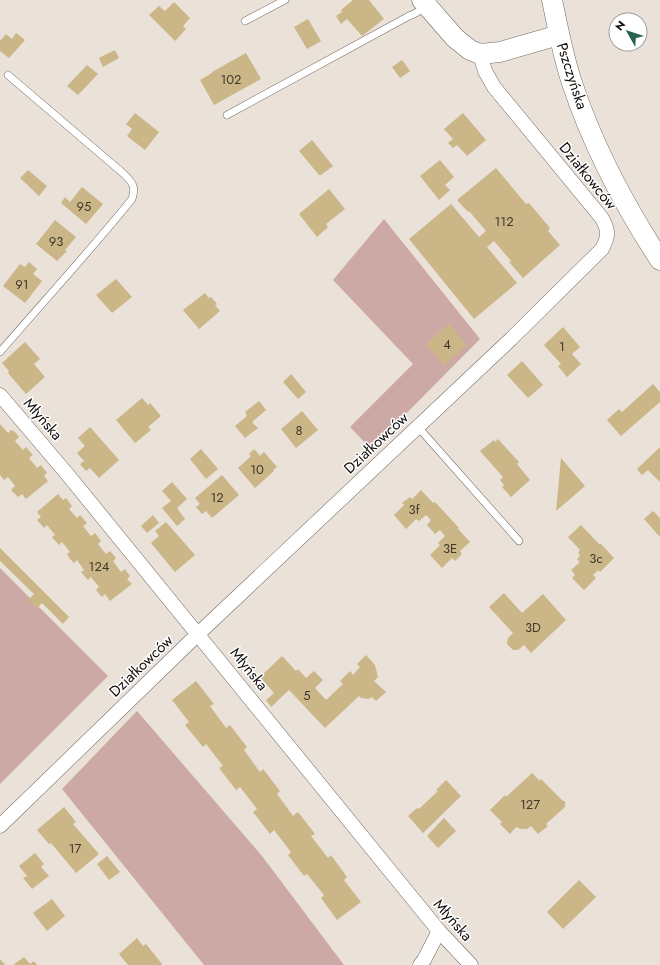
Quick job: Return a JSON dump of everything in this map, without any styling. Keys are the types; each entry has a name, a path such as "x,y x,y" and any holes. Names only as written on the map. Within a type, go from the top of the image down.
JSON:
{"main road":[{"path":"552,0 559,35"},
{"path":"425,3 455,38 470,50 480,54"},
{"name":"Pszczyńska","path":"480,54 500,52 559,35 572,83 601,155 625,203 660,260"}],"street":[{"name":"Działkowców","path":"0,826 198,634 516,334 602,249 608,234 601,217 494,87 485,71 480,54"},
{"name":"Młyńska","path":"0,395 68,475 439,930 471,965"},
{"path":"420,965 439,930"}],"lane":[{"path":"245,21 285,0"},
{"path":"227,116 402,19 425,3"},
{"path":"0,352 99,240 132,199 134,193 134,187 124,174 8,74"},
{"path":"418,427 519,541"}],"shaded area":[{"path":"384,219 480,339 371,449 350,427 413,364 333,280"},
{"path":"0,568 108,676 0,784"},
{"path":"137,711 262,856 344,965 204,965 62,789"}],"building":[{"path":"353,0 369,0 384,19 362,36 347,19 341,24 336,16"},
{"path":"174,2 190,18 183,26 186,29 175,41 149,15 159,6 165,11"},
{"path":"308,19 321,41 307,49 294,27"},
{"path":"16,33 25,40 9,58 0,51 0,41 6,34 12,39"},
{"path":"115,50 119,58 103,67 99,58"},
{"path":"246,53 261,79 214,105 200,80"},
{"path":"402,60 410,71 400,78 392,67"},
{"path":"87,65 98,74 78,95 67,86"},
{"path":"135,113 159,132 145,150 127,136 132,129 126,124"},
{"path":"463,113 486,140 467,156 457,145 453,148 448,143 453,139 444,129"},
{"path":"312,140 333,166 321,175 319,175 299,151"},
{"path":"440,160 454,177 445,185 450,190 439,200 420,176"},
{"path":"496,168 526,204 529,203 550,228 548,231 560,245 523,278 494,241 487,247 517,283 474,319 409,239 451,204 479,237 486,231 469,211 468,212 457,200"},
{"path":"28,170 47,186 39,196 20,178"},
{"path":"82,187 103,204 86,224 61,203 65,197 70,202"},
{"path":"329,189 345,209 326,224 328,227 317,237 299,214"},
{"path":"55,220 76,237 65,250 67,251 57,261 36,244"},
{"path":"29,262 37,269 33,274 42,281 25,303 3,286 20,264 25,267"},
{"path":"116,279 132,297 112,313 96,295"},
{"path":"205,293 217,304 215,305 220,311 199,329 183,310"},
{"path":"449,324 467,345 444,365 426,344"},
{"path":"563,327 580,347 572,354 581,364 567,377 558,366 561,364 544,345"},
{"path":"25,342 40,359 34,364 45,377 26,394 8,373 9,371 2,363"},
{"path":"522,361 543,385 528,398 507,375"},
{"path":"291,374 306,392 298,399 283,382"},
{"path":"653,384 660,392 660,402 621,436 607,420 619,409 622,412"},
{"path":"142,398 148,405 150,403 161,416 148,427 151,430 135,443 116,420"},
{"path":"259,401 266,410 252,422 258,428 245,438 235,426 247,416 245,412"},
{"path":"302,411 318,430 296,448 281,429"},
{"path":"0,424 8,433 11,430 15,432 19,437 15,441 23,450 26,447 33,455 29,458 37,468 41,465 47,473 44,476 48,481 26,499 22,494 18,497 11,490 15,486 8,477 4,480 0,475"},
{"path":"90,427 119,460 99,478 90,468 86,471 80,464 84,461 77,453 85,446 78,438"},
{"path":"498,439 519,462 517,464 530,480 511,497 502,487 504,485 500,480 503,477 480,451 494,440 495,442"},
{"path":"660,447 660,482 648,470 642,475 637,469"},
{"path":"201,449 218,469 206,479 190,459"},
{"path":"254,449 260,456 264,452 277,467 255,488 238,468 251,456 249,454"},
{"path":"561,458 585,486 556,511"},
{"path":"222,475 239,495 212,518 206,511 202,514 196,507 200,504 195,498"},
{"path":"172,482 187,499 177,508 185,519 177,526 162,508 171,501 162,491"},
{"path":"421,490 433,503 435,502 470,542 460,551 462,554 455,561 452,558 442,568 430,555 440,545 438,543 445,536 440,530 435,534 427,525 431,520 426,515 419,521 416,519 406,529 394,515 404,505 402,503 410,497 412,499"},
{"path":"58,494 63,500 66,498 72,506 69,509 77,518 80,515 87,523 83,526 91,536 95,533 101,541 98,544 106,554 110,551 116,558 113,561 121,572 125,569 130,576 127,579 132,584 110,601 105,594 102,597 96,590 99,587 91,577 88,580 81,572 84,570 77,560 74,563 70,559 67,554 70,552 62,542 59,545 52,537 55,535 47,525 44,528 37,520 41,517 37,512"},
{"path":"653,511 660,518 659,536 644,519"},
{"path":"153,515 159,523 147,533 141,526"},
{"path":"166,522 195,555 175,572 151,543 159,536 155,531"},
{"path":"581,525 614,558 600,572 598,570 593,575 596,578 584,590 572,578 575,575 571,570 580,562 577,559 580,555 578,553 580,550 568,537"},
{"path":"0,548 69,617 63,624 42,603 37,608 28,600 34,594 0,561"},
{"path":"504,593 522,613 543,594 566,620 531,653 524,645 518,650 513,650 507,644 508,638 513,633 489,607"},
{"path":"366,655 375,665 378,677 374,681 386,692 376,701 372,697 369,699 361,698 359,696 325,728 289,690 271,707 266,700 274,693 260,677 282,656 296,671 298,669 306,678 314,671 323,680 315,688 326,700 343,684 340,681 350,671 353,675 360,667 357,664"},
{"path":"196,681 214,704 210,706 226,728 230,725 247,747 244,750 260,772 263,769 280,791 277,794 293,816 298,812 315,834 311,836 328,858 331,855 347,877 344,880 361,902 337,920 321,898 324,895 307,874 304,876 288,855 291,852 274,830 270,834 253,812 257,809 240,787 236,790 219,768 223,766 206,744 203,747 185,725 189,722 172,700"},
{"path":"532,773 540,781 541,779 563,801 565,801 565,807 546,824 548,826 538,834 531,826 527,829 516,827 510,834 500,824 502,822 490,810 505,795 506,797"},
{"path":"446,780 461,796 423,833 408,816 417,808 419,809 438,791 436,790"},
{"path":"64,807 76,822 73,824 99,854 76,873 51,843 49,844 37,830"},
{"path":"444,818 456,831 438,848 427,836"},
{"path":"35,853 44,864 41,867 49,876 32,889 23,878 27,876 19,866"},
{"path":"107,856 120,872 109,880 97,864"},
{"path":"579,880 596,897 563,929 547,912"},
{"path":"52,899 65,916 47,931 33,913"},
{"path":"137,938 143,946 146,944 162,964 161,965 128,965 119,954"},
{"path":"24,957 30,964 34,961 37,965 13,965"},
{"path":"0,959 5,965 0,965"}]}
